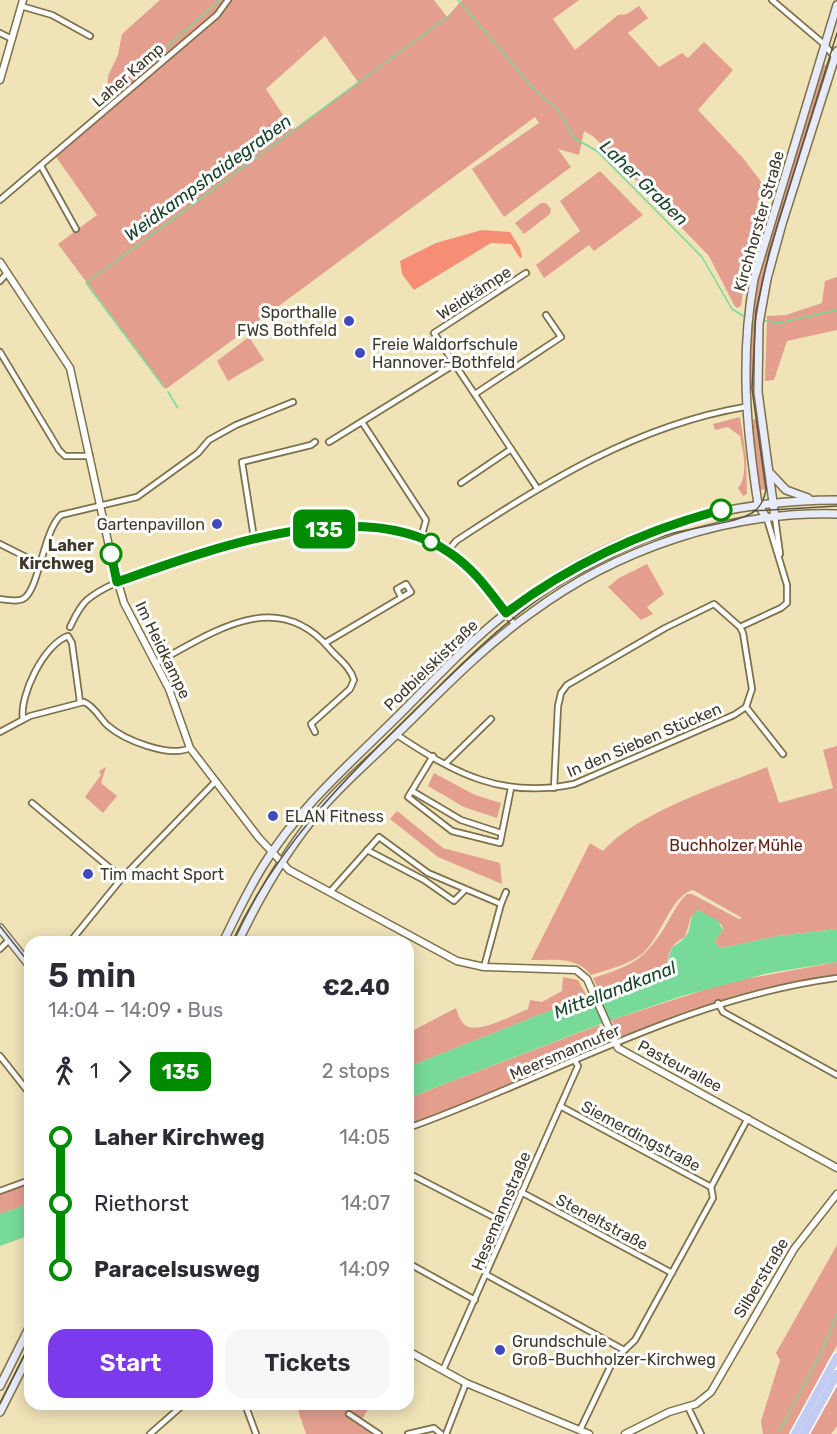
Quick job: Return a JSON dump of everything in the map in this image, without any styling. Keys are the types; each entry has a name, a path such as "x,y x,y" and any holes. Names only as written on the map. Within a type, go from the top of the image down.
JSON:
{"highway":[{"path":"795,1434 837,1357"},
{"path":"804,1434 837,1374"}],"main road":[{"name":"Kirchhorster Straße","path":"771,518 758,504 745,407 746,321 754,279 837,5"},
{"name":"Kirchhorster Straße","path":"771,518 773,502 757,374 759,324 782,224 836,54"},
{"path":"745,407 760,406"},
{"path":"769,471 786,490 816,500"},
{"name":"Podbielskistraße","path":"227,936 272,852 333,779 506,613 566,572 627,541 693,518 773,502 837,500"},
{"name":"Podbielskistraße","path":"243,936 282,863 323,806 455,677 515,625 567,589 633,555 674,540 771,518 837,514"},
{"path":"0,928 24,959"},
{"path":"0,1386 24,1338"},
{"path":"0,1412 24,1365"}],"street":[{"name":"Laher Kamp","path":"0,200 217,15 228,0"},
{"path":"772,0 836,54"},
{"path":"0,80 22,3 52,15 90,36"},
{"path":"0,33 12,39"},
{"path":"825,45 836,54"},
{"path":"41,166 76,229"},
{"name":"Im Heidkampe","path":"0,262 70,368 117,582 130,615 173,699 190,748 282,863"},
{"path":"0,280 8,273"},
{"name":"Weidkämpe","path":"454,364 434,333 526,273"},
{"path":"474,394 561,337 546,315"},
{"path":"1,354 59,450 65,456 90,456"},
{"path":"329,442 454,364 537,488"},
{"path":"0,599 19,600 27,597 37,574 38,563 57,518 61,514 143,494 198,453 208,441 236,425 293,402"},
{"path":"448,551 456,541 573,467 685,422 745,407"},
{"path":"362,422 426,520 421,538"},
{"path":"254,538 241,468 244,460 302,448 315,442"},
{"path":"461,483 512,449"},
{"path":"740,627 782,608 787,603 789,593 771,518"},
{"path":"70,627 87,600 105,587 187,557 254,538 356,527 398,531 421,538 448,551 470,568 515,625"},
{"path":"0,544 38,563"},
{"path":"325,644 401,597"},
{"name":"In den Sieben Stücken","path":"397,735 486,784 512,788 554,788 599,775 734,715 746,707 751,696 752,682 740,627 714,604 665,628 567,685 561,693 558,706 554,788"},
{"path":"156,663 230,626 260,618 289,618 307,627 325,644 348,668 353,683 311,724 315,732"},
{"path":"23,719 22,702 32,678 46,655 68,636 72,644 80,702"},
{"path":"0,732 16,726 23,719 80,702 88,704 108,726 131,740 178,752 190,748"},
{"path":"746,707 769,733 783,754"},
{"path":"446,763 491,719"},
{"path":"434,756 408,797 452,831 500,843 512,788"},
{"path":"75,936 122,878 216,781"},
{"path":"412,791 461,820 501,833"},
{"path":"32,803 122,878"},
{"path":"330,892 379,837 428,873 501,904"},
{"path":"367,850 424,880 454,901 465,890"},
{"name":"Pasteurallee","path":"282,863 411,936"},
{"path":"484,967 506,892"},
{"name":"Pasteurallee","path":"414,938 451,958 484,967 568,968 580,973 589,984 615,1043 621,1050 837,1168"},
{"path":"0,949 9,940"},
{"name":"Meersmannufer","path":"414,1126 615,1043 718,1004 784,986 837,978"},
{"path":"718,1004 723,1012 837,1076"},
{"path":"0,1056 24,1086"},
{"name":"Hesemannstraße","path":"443,1370 578,1066 575,1061"},
{"name":"Siemerdingstraße","path":"560,1106 711,1187"},
{"path":"580,1430 613,1361 634,1340 713,1198 711,1187 748,1118"},
{"path":"414,1176 507,1224"},
{"path":"0,1184 2,1190 24,1182"},
{"name":"Steneltstraße","path":"521,1192 672,1273"},
{"name":"Silberstraße","path":"626,1434 669,1412 696,1404 711,1392 794,1249 837,1194"},
{"path":"414,1266 475,1300"},
{"path":"487,1275 624,1350"},
{"path":"414,1354 466,1383 589,1434"},
{"path":"446,1434 466,1383"},
{"path":"688,1407 701,1434"},
{"path":"150,1434 177,1410"},
{"path":"247,1410 256,1434"},
{"path":"350,1414 378,1434"},
{"path":"408,1434 434,1428 441,1434"}],"green space":[{"path":"160,0 434,0 447,17 462,0 579,0 553,19 575,50 618,15 627,14 639,6 648,18 628,33 659,67 682,53 688,58 704,42 733,70 698,110 743,158 769,192 746,271 741,306 737,308 734,305 709,256 594,137 584,131 579,155 558,149 571,167 504,217 472,169 539,123 535,117 166,389 58,244 97,215 54,154 112,105 107,91 108,76 118,55 122,34","holes":["325,36 358,82 293,130 266,89"]},
{"path":"822,63 828,66 756,330 755,390 749,390 747,338 757,275"},
{"path":"600,171 643,215 594,251 589,245 544,278 536,265 580,231 560,201"},
{"path":"541,203 546,203 551,209 550,214 524,234 515,223"},
{"path":"837,277 837,330 787,341 774,380 765,381 767,316 786,315 822,303 825,281"},
{"path":"249,337 264,360 228,381 217,361"},
{"path":"740,417 746,457 747,494 743,496 738,488 744,470 740,436 728,427 715,430 713,424"},
{"path":"757,419 769,491 759,489 749,420"},
{"path":"647,564 664,594 647,607 653,614 641,620 608,587 619,578"},
{"name":"Buchholzer Mühle","path":"837,746 837,929 778,936 721,948 714,942 723,930 722,925 698,910 691,917 685,937 672,948 667,964 599,991 593,978 617,970 644,954 687,894 692,894 739,919 742,918 693,890 685,894 678,900 649,947 642,954 624,964 591,975 578,965 564,960 531,960 590,843 603,851 618,837 657,813 767,767 779,803 833,788 823,750"},
{"path":"106,767 101,783 117,796 103,813 85,797 101,775 99,771"},
{"path":"434,773 475,795 501,803 497,818 464,807 428,786"},
{"path":"397,811 443,848 500,863 502,884 438,857 390,819"},
{"path":"837,962 837,975 781,986 729,1000 625,1037 621,1037 611,1020 729,982"},
{"path":"563,977 578,980 587,996 414,1065 414,1030 456,1008 465,1025 487,1026 528,1009 530,1000 542,1002 562,991"},
{"path":"599,1025 609,1044 478,1099 414,1123 414,1096"},
{"path":"24,1182 24,1205 0,1214 0,1191"},
{"path":"837,1245 837,1345 789,1434 763,1434 761,1421 780,1360 776,1353"},
{"path":"837,1386 837,1426 831,1434 810,1434"},
{"path":"298,1410 367,1410 361,1421 382,1434 306,1434"}],"shaded area":[{"path":"482,230 510,232 520,248 522,257 520,258 511,244 491,243 414,290 402,274 400,261 436,243"}],"water":[{"name":"Mittellandkanal","path":"698,910 717,920 723,930 714,942 721,948 778,936 837,929 837,962 769,973 682,996 611,1020 414,1096 414,1065 667,964 672,948 686,936"},
{"path":"24,1205 24,1237 0,1246 0,1214"}],"waterway":[{"path":"146,65 220,0"},
{"name":"Laher Graben","path":"458,0 534,89 558,110 574,138 597,151 702,257 732,309 745,317"},
{"name":"Weidkampshaidegraben","path":"164,387 86,283 450,15"},
{"name":"Laher Graben","path":"762,320 779,323 837,310"},
{"name":"Weidkampshaidegraben","path":"168,392 178,408"},
{"path":"780,1430 823,1349 837,1314"}],"tram line":[{"path":"235,936 270,874 291,844 339,787 392,732 507,623 565,582 618,554 673,533 745,517 752,513 763,500 766,490 752,389 756,311 769,253 837,33"},
{"path":"753,511 837,506"},
{"path":"0,926 24,956"},
{"path":"0,1404 24,1356"}],"bus line":[{"name":"135","path":"111,554 117,582 187,557 254,538 333,528 356,527 398,531 421,538 448,551 470,568 506,613 537,589 597,555 646,533 721,510"}],"place":[{"name":"Sporthalle FWS Bothfeld","path":"349,321"},
{"name":"Freie Waldorfschule Hannover-Bothfeld","path":"360,353"},
{"name":"Gartenpavillon","path":"217,524"},
{"name":"Laher Kirchweg","path":"111,554"},
{"name":"ELAN Fitness","path":"273,816"},
{"name":"Tim macht Sport","path":"88,874"},
{"name":"Grundschule Groß-Buchholzer-Kirchweg","path":"500,1350"}]}
